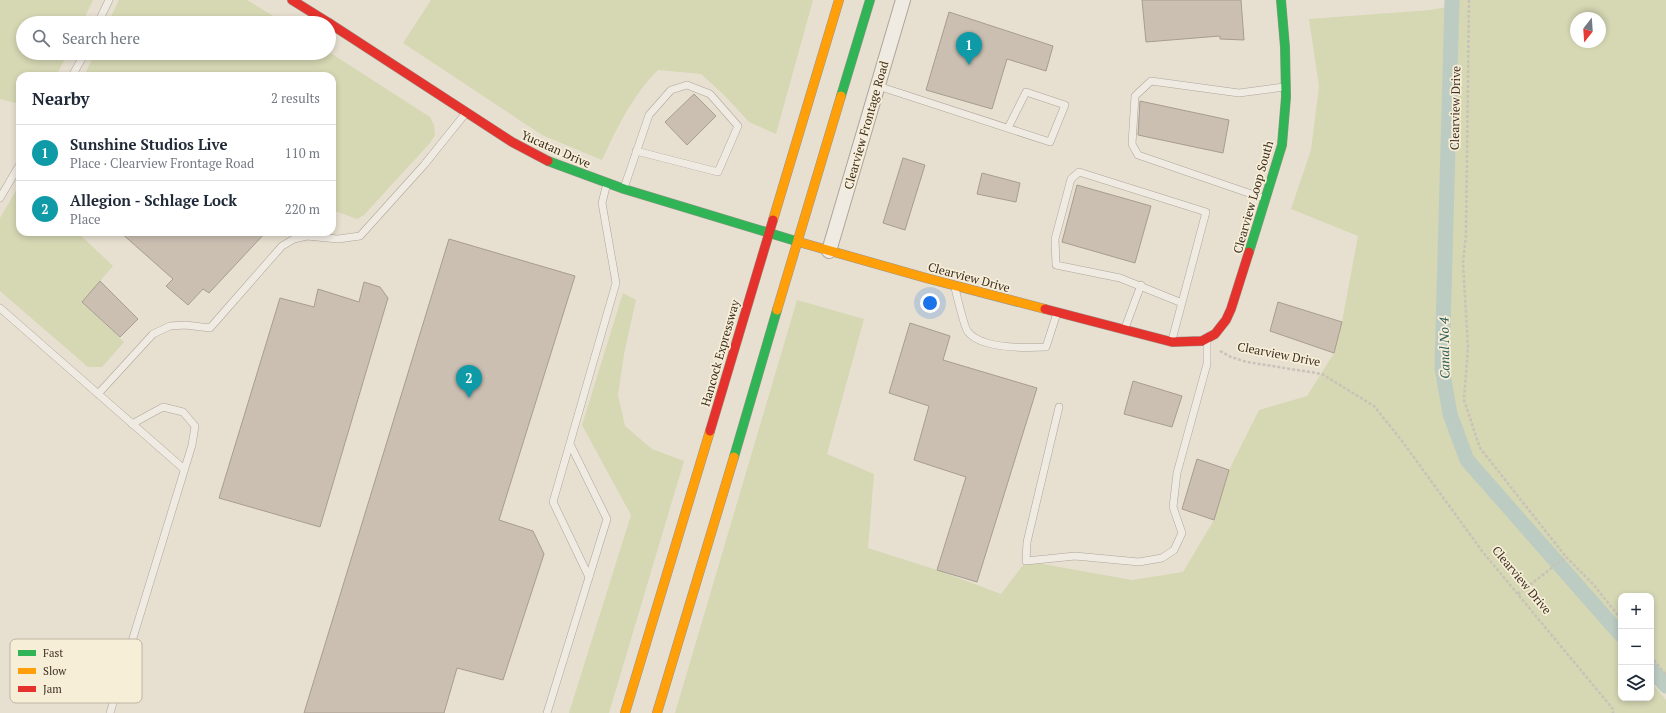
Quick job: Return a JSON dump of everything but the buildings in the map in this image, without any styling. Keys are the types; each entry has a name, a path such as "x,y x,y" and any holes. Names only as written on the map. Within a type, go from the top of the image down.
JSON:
{"main road":[{"name":"Hancock Expressway","path":"625,713 839,0"},
{"path":"657,713 799,242 870,0"},
{"name":"Clearview Loop South","path":"1207,341 1216,334 1226,320 1231,309 1282,144 1286,87 1281,0"},
{"name":"Yucatan Drive","path":"297,1 319,16"},
{"name":"Yucatan Drive","path":"336,28 512,142 545,160 624,189 799,242"},
{"name":"Clearview Drive","path":"799,242 954,285 1172,342 1194,344 1207,341"}],"street":[{"name":"Clearview Frontage Road","path":"829,250 903,0"}],"lane":[{"path":"101,16 109,0"},
{"path":"74,72 81,60"},
{"path":"1265,199 1138,155 1132,144 1135,96 1151,81 1239,93 1286,87"},
{"path":"624,189 636,151 649,115 671,90 687,85 710,94 738,126 718,172 636,151"},
{"path":"878,86 1050,142 1065,105 1026,92 1008,128"},
{"path":"98,394 153,334 170,326 185,325 210,328 282,246 307,236 338,239 360,236 424,164 466,112"},
{"path":"0,198 16,171"},
{"path":"1172,342 1206,212 1079,172 1071,180 1055,239 1056,265 1120,278 1141,285 1182,303"},
{"path":"589,578 553,502 571,446 616,283 602,203 608,183"},
{"path":"954,285 968,332 981,341 1019,348 1046,347 1057,312"},
{"path":"1124,330 1141,285"},
{"path":"0,308 184,469"},
{"path":"1059,407 1027,542 1026,561 1075,556 1139,562 1162,558 1174,550 1182,533 1173,507 1177,473 1207,364 1207,341"},
{"path":"132,424 163,407 184,412 195,426 192,445 132,639"},
{"path":"547,713 607,519 571,446"},
{"path":"110,713 113,703"}],"path":[{"name":"Clearview Drive","path":"1469,0 1466,235 1463,263 1468,347 1464,400 1480,448 1566,557 1593,584 1618,615"},
{"name":"Clearview Drive","path":"1207,341 1231,357 1247,362 1322,374 1374,406 1402,440 1482,551 1613,709 1613,713"},
{"path":"1518,594 1548,573 1566,557"},
{"path":"1654,660 1666,675"}],"green space":[{"path":"0,0 93,0 85,16 16,16 16,60 64,60 58,72 16,72 16,103 0,99"},
{"path":"119,0 247,0 273,16 111,16"},
{"path":"431,0 813,0 776,134 749,122 724,95 701,74 658,70 633,101 619,124 602,160 542,135 403,43"},
{"path":"1451,0 1666,0 1666,686 1654,672 1654,593 1618,593 1618,632 1480,475 1618,642 1618,701 1654,701 1654,686 1666,700 1666,713 675,713 797,300 864,319 827,454 874,474 868,548 937,570 1001,594 1026,561 1132,580 1183,572 1214,520 1229,470 1259,410 1307,396 1334,353 1342,322 1358,236 1291,209 1311,150 1319,86 1309,19 1431,10 1451,6"},
{"path":"336,57 430,117 434,125 435,135 430,143 364,215 357,219 336,211 336,72 86,72 92,60 336,60"},
{"path":"16,191 16,236 81,236 113,266 82,302 124,342 102,367 88,367 0,291 0,218"},
{"path":"623,293 636,300 624,354 618,395 625,426 652,449 684,461 609,713 569,713 631,515 582,425"}],"waterway":[{"name":"Canal No 4","path":"1452,0 1442,368 1450,414 1467,460 1618,632"},
{"name":"Canal No 4","path":"1654,672 1666,686"}],"traffic: fast":[{"path":"841,96 870,0"},
{"path":"1249,252 1282,145 1286,97 1285,47 1281,0"},
{"path":"548,161 624,189 799,242"},
{"path":"734,457 777,310"}],"traffic: slow":[{"path":"773,220 839,0"},
{"path":"777,310 841,96"},
{"path":"799,242 926,278 1045,309"},
{"path":"625,713 710,431"},
{"path":"657,713 734,457"}],"traffic: jam":[{"path":"292,0 318,16"},
{"path":"336,28 512,142 548,161"},
{"path":"710,431 773,220"},
{"path":"1045,309 1172,342 1202,341 1215,334 1226,320 1231,309 1249,252"}],"place":[{"name":"Sunshine Studios Live","path":"969,65"},
{"name":"Allegion - Schlage Lock","path":"469,398"}]}
